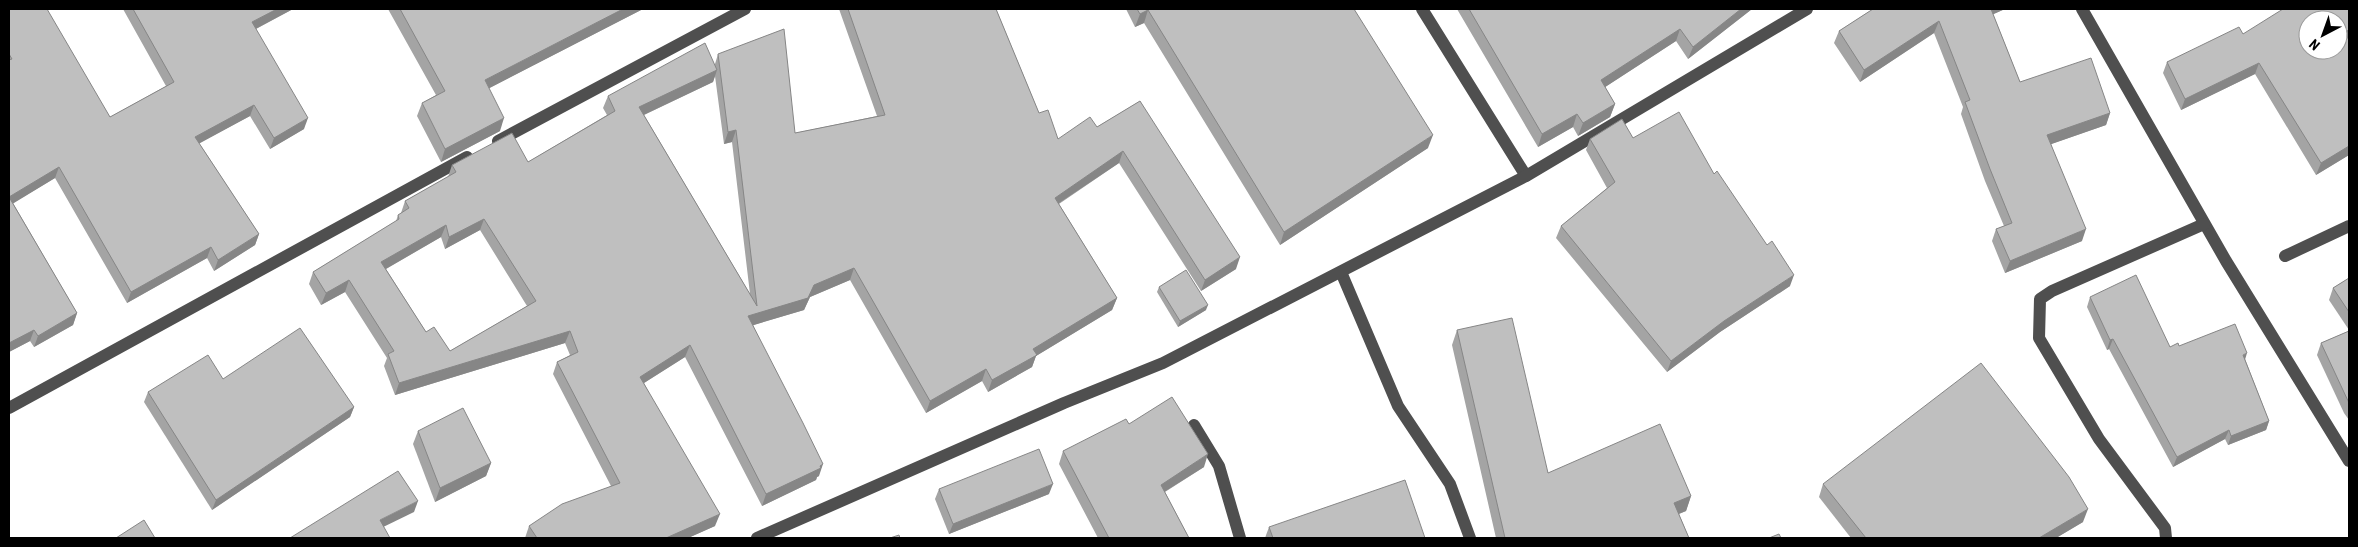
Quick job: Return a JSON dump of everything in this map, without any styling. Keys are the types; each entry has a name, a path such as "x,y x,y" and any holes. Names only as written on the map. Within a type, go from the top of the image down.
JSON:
{"street":[{"path":"9,408 369,210 745,9"},
{"path":"1422,9 1526,176"},
{"path":"757,538 1064,403 1163,363 1526,176 1807,9"},
{"path":"2082,9 2204,224 2349,461"},
{"path":"2166,538 2165,528 2099,439 2039,338 2040,299 2052,291 2204,224"},
{"path":"2285,256 2349,226"},
{"path":"1341,272 1398,406 1450,484 1470,538"},
{"path":"1194,426 1219,466 1240,538"}],"building":[{"path":"9,9 47,9 110,117 174,82 133,9 277,9 252,22 308,118 274,138 254,105 195,137 259,234 218,260 211,247 131,292 59,167 9,197 9,60 12,59 9,54"},
{"path":"400,9 623,9 485,80 504,118 445,149 422,103 445,91"},
{"path":"848,9 996,9 1039,113 1048,110 1058,139 1090,117 1097,127 1140,101 1240,257 1205,280 1123,151 1055,198 1117,298 1033,349 1037,355 992,380 986,369 930,401 854,268 814,285 808,298 748,316 823,464 820,466 821,468 766,494 690,345 640,377 720,514 666,538 537,538 529,526 562,504 620,483 557,362 578,352 570,331 399,383 388,354 394,351 349,280 326,293 313,272 399,219 398,215 409,208 405,201 456,172 452,165 512,133 528,162 615,111 608,96 705,43 717,70 639,107 757,306 736,130 728,132 718,54 784,29 795,133 885,115","holes":["484,219 536,301 450,351 434,327 426,332 381,262 446,225 449,237"]},
{"path":"1137,9 1354,9 1433,135 1284,232 1148,10 1140,14"},
{"path":"1469,9 1741,9 1693,47 1680,29 1601,80 1615,104 1583,123 1577,114 1542,134"},
{"path":"1873,9 1991,9 2020,82 2091,58 2110,113 2047,135 2086,229 2010,261 1996,229 2012,223 1965,102 1970,100 1939,21 1864,70 1839,31"},
{"path":"2283,9 2349,9 2348,30 2348,10 2298,10 2298,60 2348,60 2348,38 2349,40 2349,146 2321,163 2259,63 2185,99 2167,62 2239,27 2243,34"},
{"path":"1679,112 1714,174 1717,171 1767,245 1772,241 1794,275 1724,321 1671,361 1561,226 1615,182 1590,139 1622,119 1633,138"},
{"path":"9,197 77,313 38,336 34,330 9,343"},
{"path":"1186,270 1208,305 1180,321 1159,287"},
{"path":"2136,275 2170,347 2178,343 2179,346 2235,324 2247,353 2243,355 2269,421 2231,436 2229,430 2177,457 2113,339 2110,340 2090,297"},
{"path":"2349,278 2349,312 2333,288"},
{"path":"1512,318 1548,473 1660,424 1691,496 1674,503 1689,538 1505,538 1457,330"},
{"path":"300,328 354,407 216,500 148,392 208,355 223,379"},
{"path":"2349,331 2349,403 2321,343"},
{"path":"1981,363 2069,477 2088,509 2039,538 1866,538 1823,484"},
{"path":"1172,397 1208,454 1161,485 1189,538 1109,538 1063,451 1126,419 1129,424"},
{"path":"463,408 491,463 440,488 418,431"},
{"path":"1039,449 1053,484 953,524 939,489"},
{"path":"398,471 418,501 380,520 390,538 290,538"},
{"path":"1405,480 1425,538 1273,538 1269,527"},
{"path":"144,520 155,538 116,538"},
{"path":"1779,534 1781,538 1769,538"}]}
